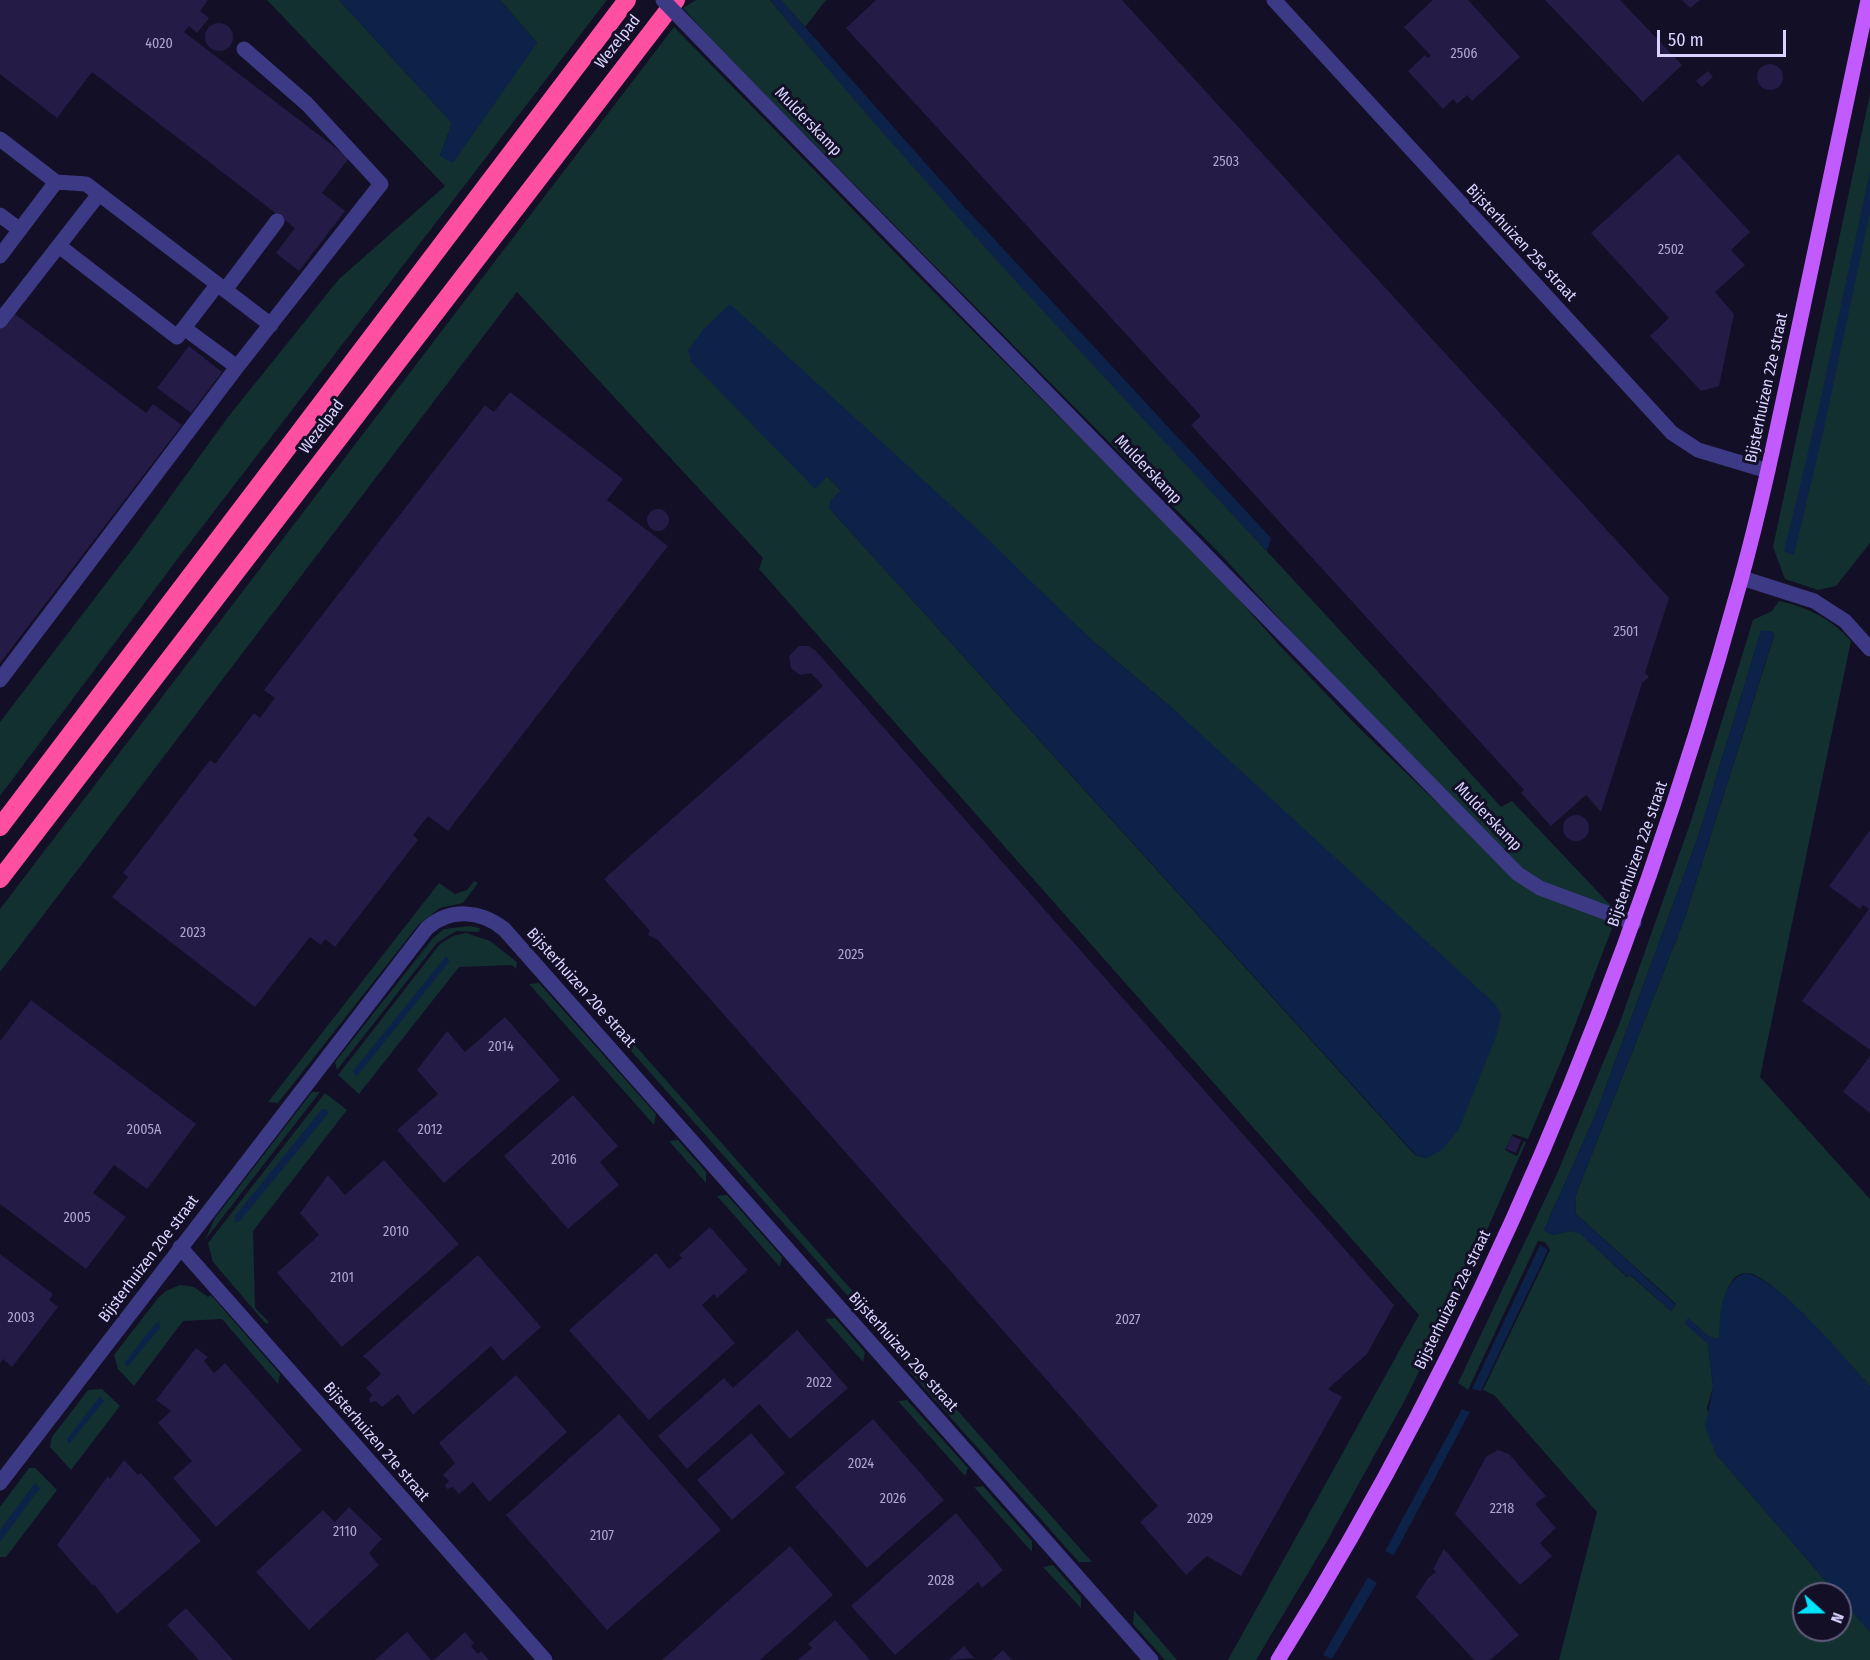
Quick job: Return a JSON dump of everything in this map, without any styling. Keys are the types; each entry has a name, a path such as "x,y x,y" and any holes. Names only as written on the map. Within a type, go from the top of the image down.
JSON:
{"highway":[{"name":"Wezelpad","path":"0,827 627,0"},
{"name":"Wezelpad","path":"0,879 676,0"}],"main road":[{"name":"Bijsterhuizen 22e straat","path":"1278,1660 1328,1580 1443,1365 1519,1204 1580,1066 1634,923 1677,798 1742,578 1768,471 1868,0"}],"street":[{"name":"Mulderskamp","path":"663,0 1518,874 1540,888 1634,923"},
{"name":"Bijsterhuizen 25e straat","path":"1274,0 1672,434 1698,450 1768,471"},
{"path":"0,680 237,368 381,184 307,104 244,49"},
{"path":"0,139 56,182 86,184 271,325"},
{"path":"0,256 56,182"},
{"path":"0,321 99,195"},
{"path":"0,215 20,230"},
{"path":"58,246 177,337 277,221"},
{"path":"184,328 237,368"},
{"path":"1742,578 1814,601 1845,621 1870,649"},
{"name":"Bijsterhuizen 20e straat","path":"0,1484 427,928 435,921 452,915 485,917 504,928 1151,1660"},
{"name":"Bijsterhuizen 21e straat","path":"180,1247 545,1660"}],"green space":[{"path":"267,0 339,0 452,123 440,156 537,43 500,0 607,0 179,557 0,796 0,722 137,543 228,417 339,279 445,186"},
{"path":"696,0 770,0 817,56 1028,292 1501,807 1512,801 1615,910 1533,879 1318,661 1223,557 718,47 683,8"},
{"path":"781,0 826,0 805,27"},
{"path":"674,27 922,280 1209,566 1280,646 1357,726 1516,878 1614,923 1564,1054 1528,1139 1513,1134 1505,1150 1517,1156 1524,1141 1526,1142 1470,1268 1406,1398 1326,1543 1256,1660 1228,1660 1419,1315 759,569 763,558 517,292 0,972 0,909","holes":["730,305 1094,642 1179,714 1427,1158 1415,1155 829,508 832,499 841,491 827,476 815,488 780,451 703,330"]},
{"path":"1870,94 1870,543 1836,586 1818,590 1785,579 1773,547"},
{"path":"1779,601 1827,620 1851,641 1760,1077 1870,1199 1870,1386 1791,1302 1758,1276 1746,1273 1738,1275 1732,1281 1724,1300 1720,1340 1708,1336 1688,1318 1708,1344 1713,1387 1707,1408 1716,1454 1827,1582 1792,1582 1792,1642 1852,1642 1852,1611 1870,1632 1870,1660 1559,1660 1597,1512 1494,1395 1483,1390 1550,1250 1545,1242 1538,1241 1468,1390 1458,1383 1556,1176 1620,1022 1691,821 1753,620 1772,611","holes":["1761,631 1772,631 1774,636 1684,920 1575,1197 1576,1214 1676,1304 1671,1311 1630,1275 1627,1277 1580,1233 1570,1231 1553,1235 1544,1230 1595,1116 1698,837"]},
{"path":"474,881 478,883 463,903 440,908 419,924 278,1103 268,1102 439,883 455,894 467,890"},
{"path":"470,926 480,928 479,932 456,931 437,943 337,1070 335,1062 433,938 444,929"},
{"path":"466,933 490,941 517,962 516,969 512,965 459,967 359,1094 338,1075 440,944 453,936"},
{"path":"539,983 656,1114 654,1125 529,984"},
{"path":"603,1009 864,1304 854,1303 601,1017"},
{"path":"312,1092 320,1092 205,1240 215,1218"},
{"path":"325,1093 347,1110 253,1231 255,1308 269,1322 266,1324 213,1262 208,1243"},
{"path":"678,1140 706,1172 706,1183 669,1141"},
{"path":"727,1195 782,1257 780,1267 717,1196"},
{"path":"180,1285 194,1287 208,1297 211,1295 280,1374 278,1384 222,1319 183,1321 134,1386 118,1369 114,1355 158,1298 166,1291"},
{"path":"835,1318 865,1352 863,1362 825,1319"},
{"path":"910,1357 1092,1562 1079,1562 910,1372"},
{"path":"102,1389 120,1406 71,1470 50,1447 52,1437 88,1390"},
{"path":"907,1400 968,1468 965,1476 898,1401"},
{"path":"29,1468 35,1468 57,1490 6,1557 0,1557 0,1507"},
{"path":"983,1486 1032,1541 1032,1552 974,1487"},
{"path":"1053,1565 1081,1597 1081,1608 1043,1567"},
{"path":"1134,1610 1177,1660 1165,1660 1133,1624"}],"water":[{"path":"339,0 500,0 537,43 453,163 440,156 452,123"},
{"path":"770,0 781,0 959,201 1271,538 1267,551 1077,348 952,210"},
{"path":"1870,171 1870,213 1823,433 1794,555 1784,551 1818,411"},
{"path":"730,304 975,527 1094,642 1179,714 1495,1004 1501,1014 1497,1034 1459,1129 1443,1149 1427,1158 1416,1155 829,508 832,499 841,491 827,476 815,489 691,362 688,350 703,330"},
{"path":"1761,631 1772,631 1774,635 1684,920 1575,1197 1576,1214 1676,1305 1671,1311 1631,1275 1628,1277 1580,1234 1570,1231 1553,1235 1544,1230 1595,1116 1698,837"},
{"path":"446,956 450,961 356,1077 353,1071"},
{"path":"322,1109 327,1109 328,1114 239,1222 235,1222 235,1216"},
{"path":"1540,1245 1548,1250 1481,1391 1472,1389"},
{"path":"1745,1273 1759,1278 1776,1289 1811,1321 1870,1386 1870,1632 1852,1611 1852,1582 1827,1582 1716,1454 1705,1427 1713,1387 1708,1344 1684,1323 1688,1318 1708,1336 1719,1339 1723,1301 1726,1292 1737,1278"},
{"path":"159,1322 160,1328 127,1367 125,1362"},
{"path":"100,1396 104,1401 69,1444 67,1439"},
{"path":"1462,1409 1470,1412 1394,1555 1385,1551"},
{"path":"35,1483 40,1488 0,1542 0,1530"},
{"path":"1368,1577 1377,1583 1332,1659 1323,1655"}],"building":[{"path":"0,0 208,0 200,11 209,18 197,33 189,26 184,32 349,158 322,193 345,211 299,271 276,253 295,228 92,72 57,118 0,74"},
{"path":"876,0 1122,0 1669,598 1645,673 1649,677 1642,683 1601,812 1586,795 1551,826 1521,793 1524,790 1191,425 1201,416 846,28"},
{"path":"1433,0 1468,0 1520,57 1472,101 1467,95 1457,104 1453,99 1443,109 1408,71 1425,55 1428,58 1431,56 1404,27"},
{"path":"1545,0 1620,0 1682,65 1643,102"},
{"path":"1682,0 1700,0 1690,8"},
{"path":"219,23 229,27 233,37 229,47 219,51 209,47 205,37 209,27"},
{"path":"1770,64 1779,68 1783,77 1779,86 1770,90 1761,86 1757,77 1761,68"},
{"path":"1708,71 1713,77 1702,87 1696,81"},
{"path":"1678,154 1750,232 1731,250 1745,265 1715,292 1734,314 1719,386 1701,391 1650,336 1669,318 1591,233"},
{"path":"11,311 146,413 153,404 182,425 0,663 0,325"},
{"path":"189,346 222,372 191,413 157,388"},
{"path":"510,392 623,479 607,500 668,546 448,831 428,816 413,835 418,840 335,947 325,939 321,945 310,937 255,1007 112,897 128,877 123,873 210,760 215,764 254,713 260,718 275,698 264,690 485,405 494,412"},
{"path":"658,509 666,512 669,520 666,528 658,531 650,528 647,520 650,512"},
{"path":"799,646 808,646 815,650 1394,1305 1367,1354 1328,1389 1342,1397 1241,1576 1207,1556 1186,1575 1140,1522 1158,1506 658,940 648,935 650,931 604,879 823,686 811,673 800,675 791,668 789,656"},
{"path":"1576,815 1585,819 1589,828 1585,837 1576,841 1567,837 1563,828 1567,819"},
{"path":"1870,830 1870,1050 1802,1001 1869,909 1863,905 1860,909 1829,886"},
{"path":"31,1000 196,1124 147,1189 114,1165 93,1193 126,1217 86,1269 0,1204 0,1041"},
{"path":"505,1017 560,1080 444,1183 397,1130 438,1094 417,1070 447,1031 465,1052"},
{"path":"1870,1056 1870,1113 1843,1092"},
{"path":"573,1095 618,1146 600,1162 619,1185 568,1229 504,1156"},
{"path":"1512,1136 1521,1140 1516,1153 1506,1149"},
{"path":"384,1160 459,1244 342,1347 277,1273 319,1235 300,1213 328,1175 345,1195"},
{"path":"710,1227 748,1270 717,1298 714,1294 702,1305 735,1343 649,1420 569,1330 656,1253 669,1269 682,1258 679,1255"},
{"path":"0,1254 53,1294 49,1300 58,1307 12,1367 3,1359 0,1364"},
{"path":"478,1255 541,1327 503,1361 491,1346 413,1415 398,1394 382,1407 376,1401 370,1403 369,1399 372,1395 366,1388 381,1374 366,1358 362,1357"},
{"path":"797,1330 848,1388 790,1439 759,1404 687,1469 658,1436 724,1378 733,1388"},
{"path":"196,1348 208,1357 204,1361 214,1373 225,1363 302,1450 216,1527 173,1478 192,1461 158,1423 171,1411 156,1400"},
{"path":"516,1375 567,1432 489,1502 473,1482 459,1494 453,1487 447,1489 445,1485 449,1481 443,1475 455,1463 439,1443"},
{"path":"619,1414 721,1530 607,1630 506,1515"},
{"path":"873,1419 944,1500 867,1568 795,1487"},
{"path":"751,1433 785,1473 732,1520 697,1480"},
{"path":"1498,1450 1509,1454 1546,1496 1535,1504 1556,1528 1540,1543 1552,1556 1520,1585 1455,1514 1486,1457"},
{"path":"124,1460 138,1475 141,1473 201,1541 117,1614 94,1584 93,1586 57,1545 108,1476 110,1479"},
{"path":"349,1507 382,1539 369,1553 379,1565 309,1630 256,1572 323,1510 335,1522"},
{"path":"956,1513 1003,1570 982,1588 978,1582 895,1655 851,1606"},
{"path":"790,1546 833,1595 760,1660 662,1660"},
{"path":"1444,1549 1519,1635 1490,1660 1474,1660 1416,1597 1428,1578 1436,1572 1433,1569"},
{"path":"186,1608 233,1660 199,1660 167,1625"},
{"path":"835,1620 870,1660 798,1660 812,1648 808,1644"},
{"path":"407,1632 431,1660 375,1660"},
{"path":"465,1632 474,1643 471,1646 478,1654 481,1651 489,1660 434,1660"},
{"path":"964,1646 974,1658 949,1660"},
{"path":"1003,1650 1012,1660 992,1660"}]}
